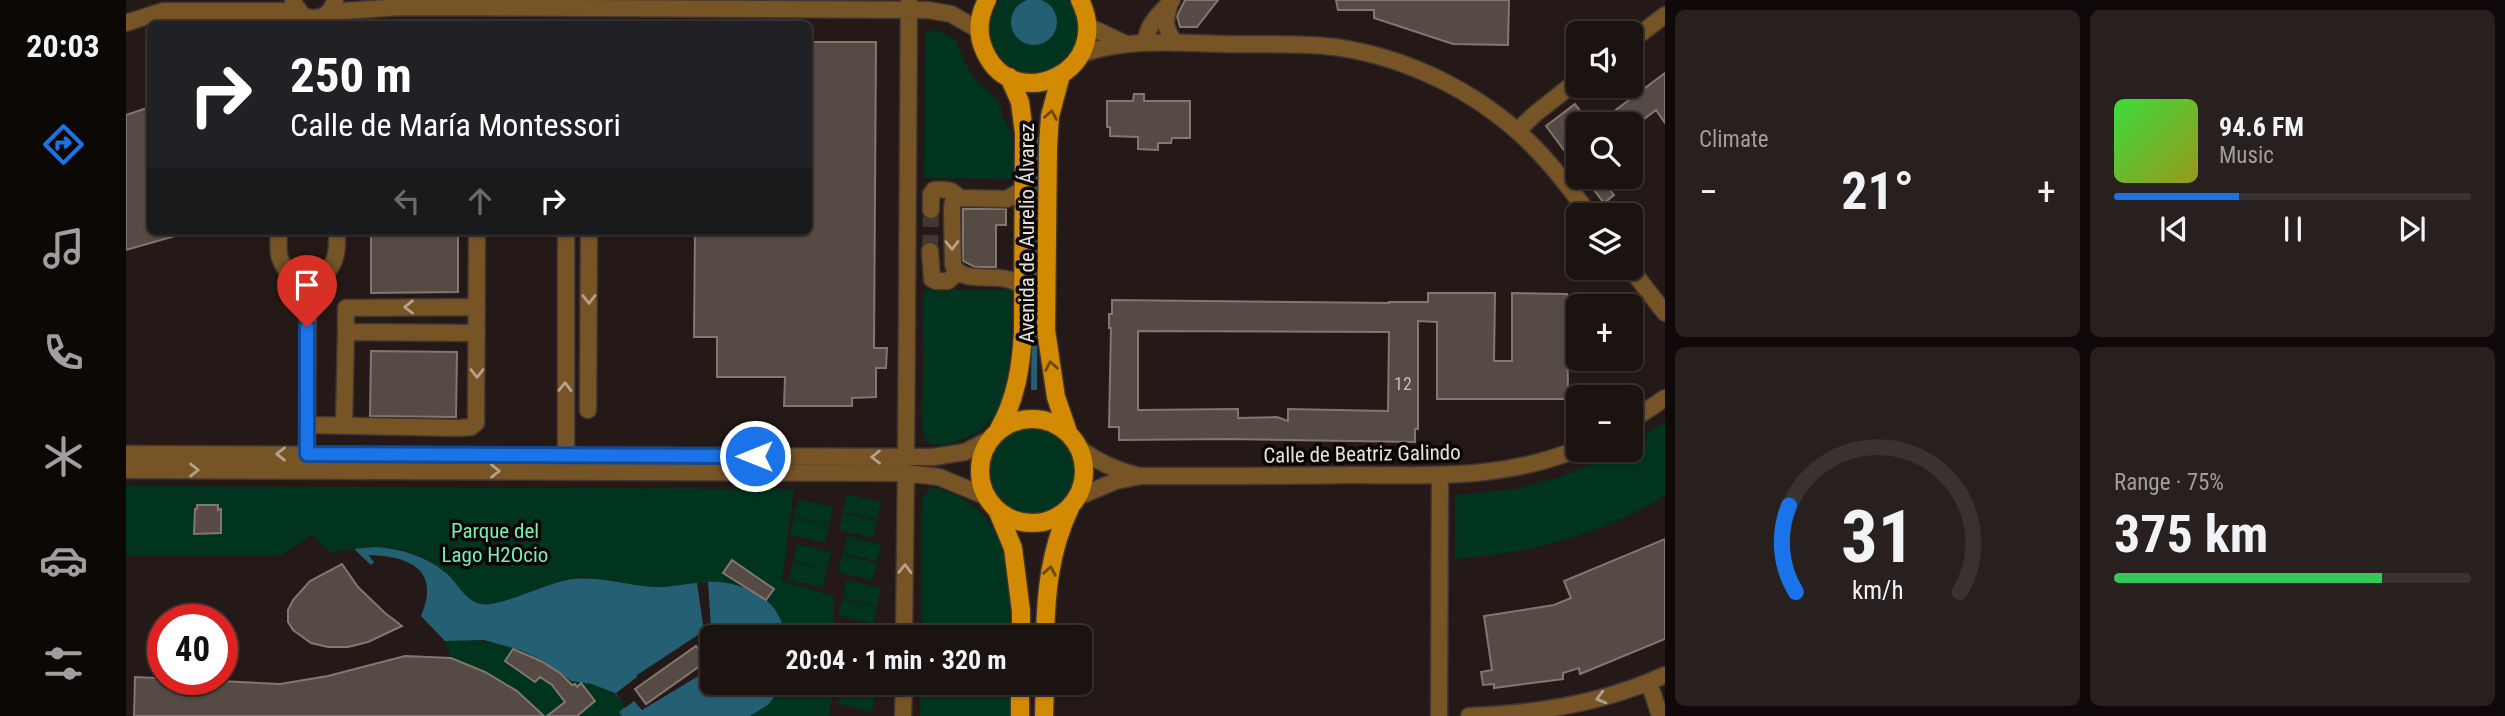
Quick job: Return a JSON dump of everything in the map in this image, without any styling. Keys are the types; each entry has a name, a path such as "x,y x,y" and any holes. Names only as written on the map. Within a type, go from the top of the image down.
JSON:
{"main road":[{"path":"985,4 979,30 981,44 988,58 997,69 1009,77 1039,83 1061,75 1072,67 1082,54 1088,26 1080,0"},
{"name":"Avenida de Aurelio Álvarez","path":"1061,75 1050,117 1048,147 1046,330 1056,397 1068,432"},
{"name":"Avenida de Aurelio Álvarez","path":"995,434 1014,398 1022,355 1023,126 1020,102 1009,77"},
{"path":"1021,625 1013,548 998,512 985,496 979,471 982,454 995,434 1013,422 1031,418 1054,423 1068,432 1080,449 1085,475 1055,546 1048,579 1046,625"},
{"path":"998,512 1013,521 1031,524 1055,519 1074,503"},
{"path":"1020,695 1020,716"},
{"path":"1044,716 1045,695"}],"street":[{"path":"370,0 394,7"},
{"path":"849,0 864,10"},
{"path":"1171,2 1166,28 1175,43"},
{"path":"1146,43 1148,28 1171,2"},
{"path":"126,23 163,11 274,9 302,13 317,19 332,6 394,7 478,16 519,4 604,8 864,10 909,5 951,14 979,30"},
{"path":"940,12 985,4"},
{"path":"904,625 909,5"},
{"path":"604,8 604,21"},
{"path":"1643,32 1665,15"},
{"path":"1088,26 1126,44"},
{"path":"1082,54 1126,44 1146,43 1326,47 1365,54 1406,66 1452,85 1517,131 1563,179 1581,203"},
{"path":"1517,131 1566,89"},
{"path":"1023,188 1007,199 959,198 953,201 951,208 953,265 957,273 964,276 1007,278 1023,286"},
{"path":"930,210 931,194 934,190 947,189 959,198"},
{"path":"279,235 279,256 284,267 298,279 308,281 324,275 331,268 337,254 337,235"},
{"path":"475,455 477,235"},
{"path":"566,235 566,455"},
{"path":"588,410 589,235"},
{"path":"930,251 932,279 948,281 957,273"},
{"path":"1639,280 1665,313"},
{"path":"307,454 308,281"},
{"path":"344,425 346,308 477,307"},
{"path":"346,332 477,333"},
{"path":"1643,413 1665,398"},
{"path":"307,425 460,428 471,427 476,423"},
{"path":"126,470 906,465 965,452 995,434"},
{"name":"Calle de Beatriz Galindo","path":"1080,449 1116,470 1142,476"},
{"name":"Calle de Beatriz Galindo","path":"1074,503 1116,481 1142,476 1440,475 1504,472 1566,453"},
{"path":"126,454 566,455 906,465 985,496"},
{"path":"1439,716 1440,475"},
{"path":"1469,716 1539,711 1600,699 1665,675"},
{"path":"1649,682 1660,716"},
{"path":"903,716 904,695"}],"green space":[{"path":"999,0 1028,0 1020,3 1068,0 1076,16 1078,28 1074,46 1062,62 1046,71 1029,72 1013,67 1000,57 991,42 991,23"},
{"path":"934,29 957,42 966,65 978,82 1000,102 1002,115 1012,134 1013,179 924,178 925,33"},
{"path":"924,290 1012,290 1009,367 998,409 991,420 975,433 949,444 933,445 926,441 922,429"},
{"path":"1665,421 1665,496 1614,522 1564,540 1512,552 1455,559 1455,495 1515,489 1560,477 1595,462 1643,462 1643,436"},
{"path":"1034,427 1051,431 1065,440 1074,454 1078,471 1074,488 1065,502 1051,511 1034,515 1017,511 1003,502 994,488 990,471 994,454 1003,440 1017,431"},
{"name":"Parque del Lago H2Ocio","path":"126,486 794,489 782,581 834,596 834,625 782,625 774,608 762,598 732,584 717,582 653,587 600,579 568,579 500,602 482,604 468,598 434,564 410,552 384,548 330,552 312,535 281,555 126,555"},
{"path":"932,487 958,496 977,509 991,525 1006,565 1010,625 921,625 922,498"},
{"path":"847,494 881,502 877,519 843,512"},
{"path":"798,499 833,507 829,525 794,517"},
{"path":"843,513 877,521 873,538 839,530"},
{"path":"794,518 829,526 825,543 790,535"},
{"path":"847,536 881,544 877,561 843,554"},
{"path":"797,544 831,552 827,569 793,561"},
{"path":"842,555 877,563 873,580 838,572"},
{"path":"793,562 827,570 823,588 789,580"},
{"path":"846,580 881,588 877,606 843,598"},
{"path":"842,599 877,607 873,624 838,616"},
{"path":"467,640 500,644 520,650 549,664 570,681 596,684 607,689 617,696 625,708 620,712 622,716 544,716 517,691 451,658 445,641"},
{"path":"832,695 829,716 750,716 776,696"},
{"path":"840,695 876,695 872,712 838,704"},
{"path":"921,695 1010,695 1010,716 920,716"}],"water":[{"path":"1034,-1 1050,6 1057,22 1050,38 1034,45 1018,38 1011,22 1018,6"},
{"path":"1034,137 1038,137 1037,390 1031,390"},
{"path":"376,547 422,558 446,573 470,599 481,604 498,603 557,582 578,579 599,579 652,587 715,582 743,587 768,601 783,625 700,625 700,695 775,695 769,704 750,716 622,716 619,712 625,707 615,693 592,684 571,681 542,660 520,650 484,640 445,641 421,616 427,587 424,576 417,568 396,558 368,555 374,562 371,565 354,549"}],"pier":[{"path":"708,582 711,625 703,625 697,583"},
{"path":"700,634 700,675 642,710 634,701 625,708 616,693 637,675"}],"building":[{"path":"1185,0 1218,0 1197,27 1180,27 1177,16"},
{"path":"1336,0 1509,0 1508,45 1453,44 1374,18 1374,10 1338,10"},
{"path":"812,42 876,42 874,348 887,348 886,368 876,368 876,397 852,398 852,406 784,406 785,377 717,377 717,337 694,337 695,235 812,235"},
{"path":"1665,73 1665,123 1656,110 1643,120 1643,112 1613,112 1632,98 1643,98 1643,90"},
{"path":"1134,94 1144,94 1144,101 1190,101 1190,138 1172,138 1171,143 1158,143 1158,150 1138,149 1138,137 1110,136 1110,127 1107,127 1107,101 1133,101"},
{"path":"1575,104 1581,112 1566,112 1566,153 1546,126"},
{"path":"147,108 147,235 178,235 126,250 126,115"},
{"path":"1593,189 1611,189 1614,195 1604,203"},
{"path":"963,209 1006,209 1006,225 996,225 996,267 975,267 963,261"},
{"path":"371,235 458,235 458,292 371,293"},
{"path":"1428,293 1495,293 1494,361 1512,361 1512,293 1567,294 1566,399 1437,399 1437,322 1418,321 1418,429 1415,429 1415,442 1119,440 1119,427 1109,427 1109,314 1112,314 1112,300 1428,302","holes":["1138,331 1389,332 1388,411 1288,409 1288,421 1277,417 1238,418 1238,409 1138,410"]},
{"path":"371,351 457,352 456,417 370,416"},
{"path":"197,505 218,505 218,510 221,509 221,533 194,534"},
{"path":"1665,539 1665,639 1580,674 1579,668 1563,673 1563,679 1494,688 1494,684 1483,685 1481,672 1492,670 1484,616 1554,605 1571,598 1564,581"},
{"path":"732,560 774,589 766,600 723,573"},
{"path":"342,564 358,587 402,626 368,642 348,647 328,647 311,643 293,630 288,622 288,610 293,600 310,581"},
{"path":"696,646 700,651 700,666 646,704 635,689"},
{"path":"513,649 541,661 560,673 572,685 577,687 581,683 595,701 577,716 547,716 565,702 552,685 540,677 535,682 505,661"},
{"path":"405,656 451,658 485,672 517,691 544,716 134,716 135,677 147,678 147,695 238,695 238,682 280,684 328,676"}],"tunnel":[{"path":"930,251 931,210"}],"route":[{"path":"307,327 307,454 755,456"}]}
